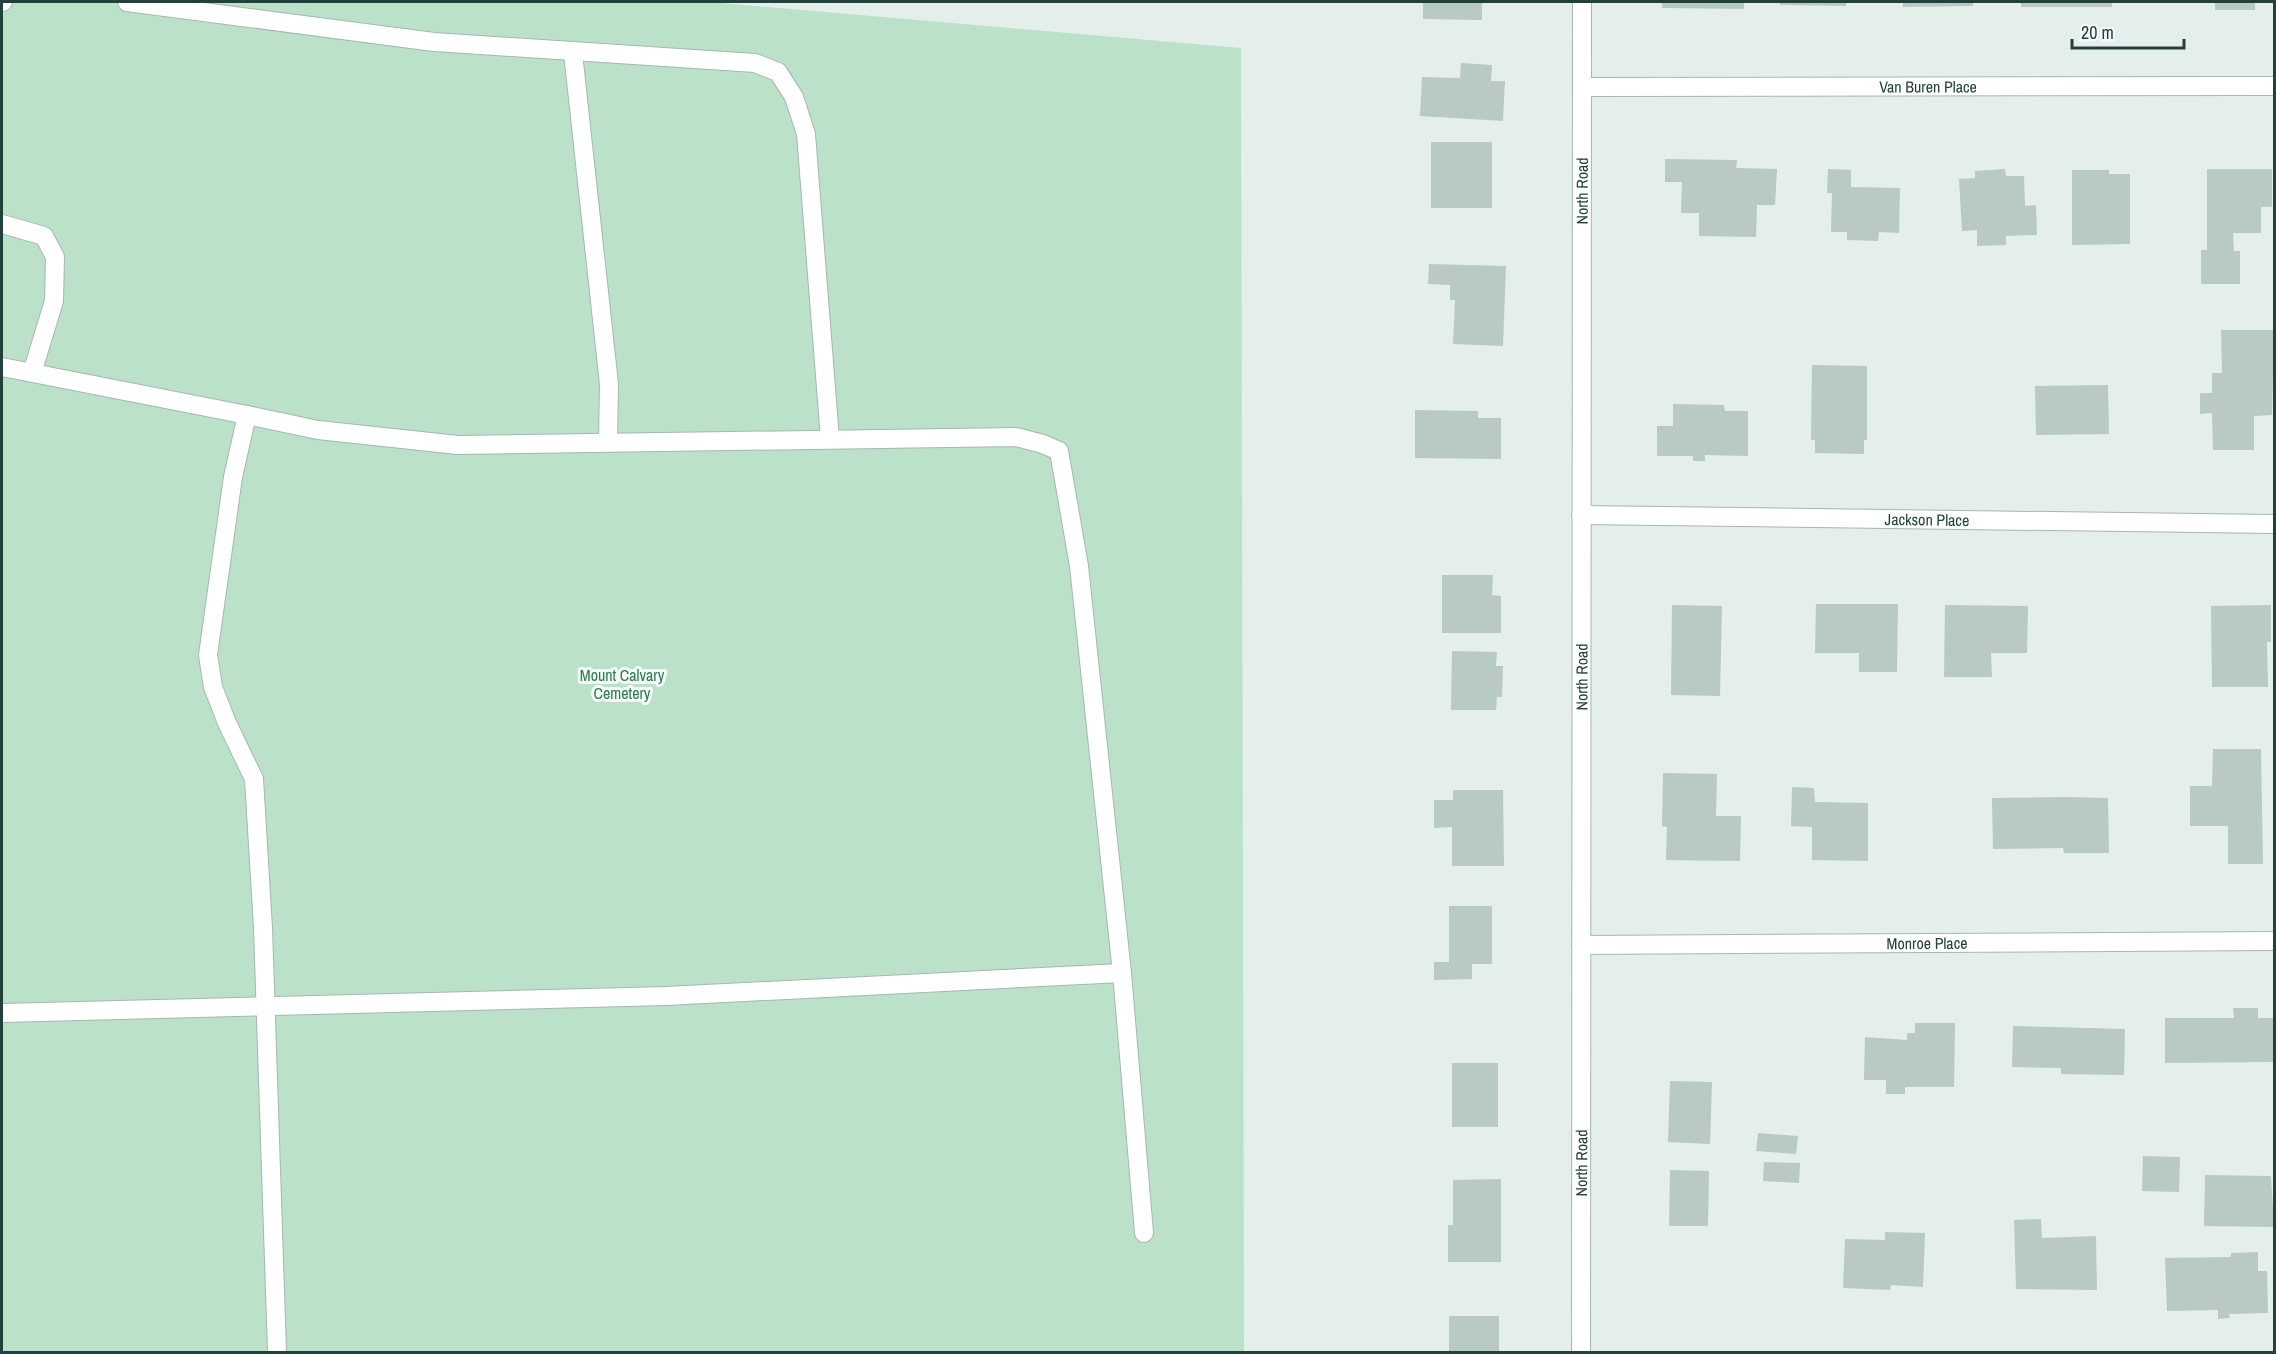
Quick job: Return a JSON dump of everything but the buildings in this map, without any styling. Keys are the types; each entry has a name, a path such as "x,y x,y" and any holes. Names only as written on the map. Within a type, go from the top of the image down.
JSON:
{"street":[{"path":"127,2 434,42 573,53 755,63 778,72 794,97 806,134 830,439"},
{"name":"North Road","path":"1581,1353 1582,2"},
{"path":"573,53 594,222 609,384 608,442"},
{"name":"Van Buren Place","path":"1581,87 2274,86"},
{"path":"2,224 44,236 55,257 54,301 32,373"},
{"path":"2,367 318,430 458,445 1016,437 1059,451 1079,566 1122,973 1144,1233"},
{"path":"247,415 233,477 208,655 213,687 227,723 254,779 262,916 277,1353"},
{"name":"Jackson Place","path":"1581,515 2274,524"},
{"name":"Monroe Place","path":"1581,945 2274,941"},
{"path":"2,1013 264,1004 666,996 1122,973"}],"green space":[{"name":"Mount Calvary Cemetery","path":"2,2 709,2 1241,48 1244,1352 2,1352"}]}
